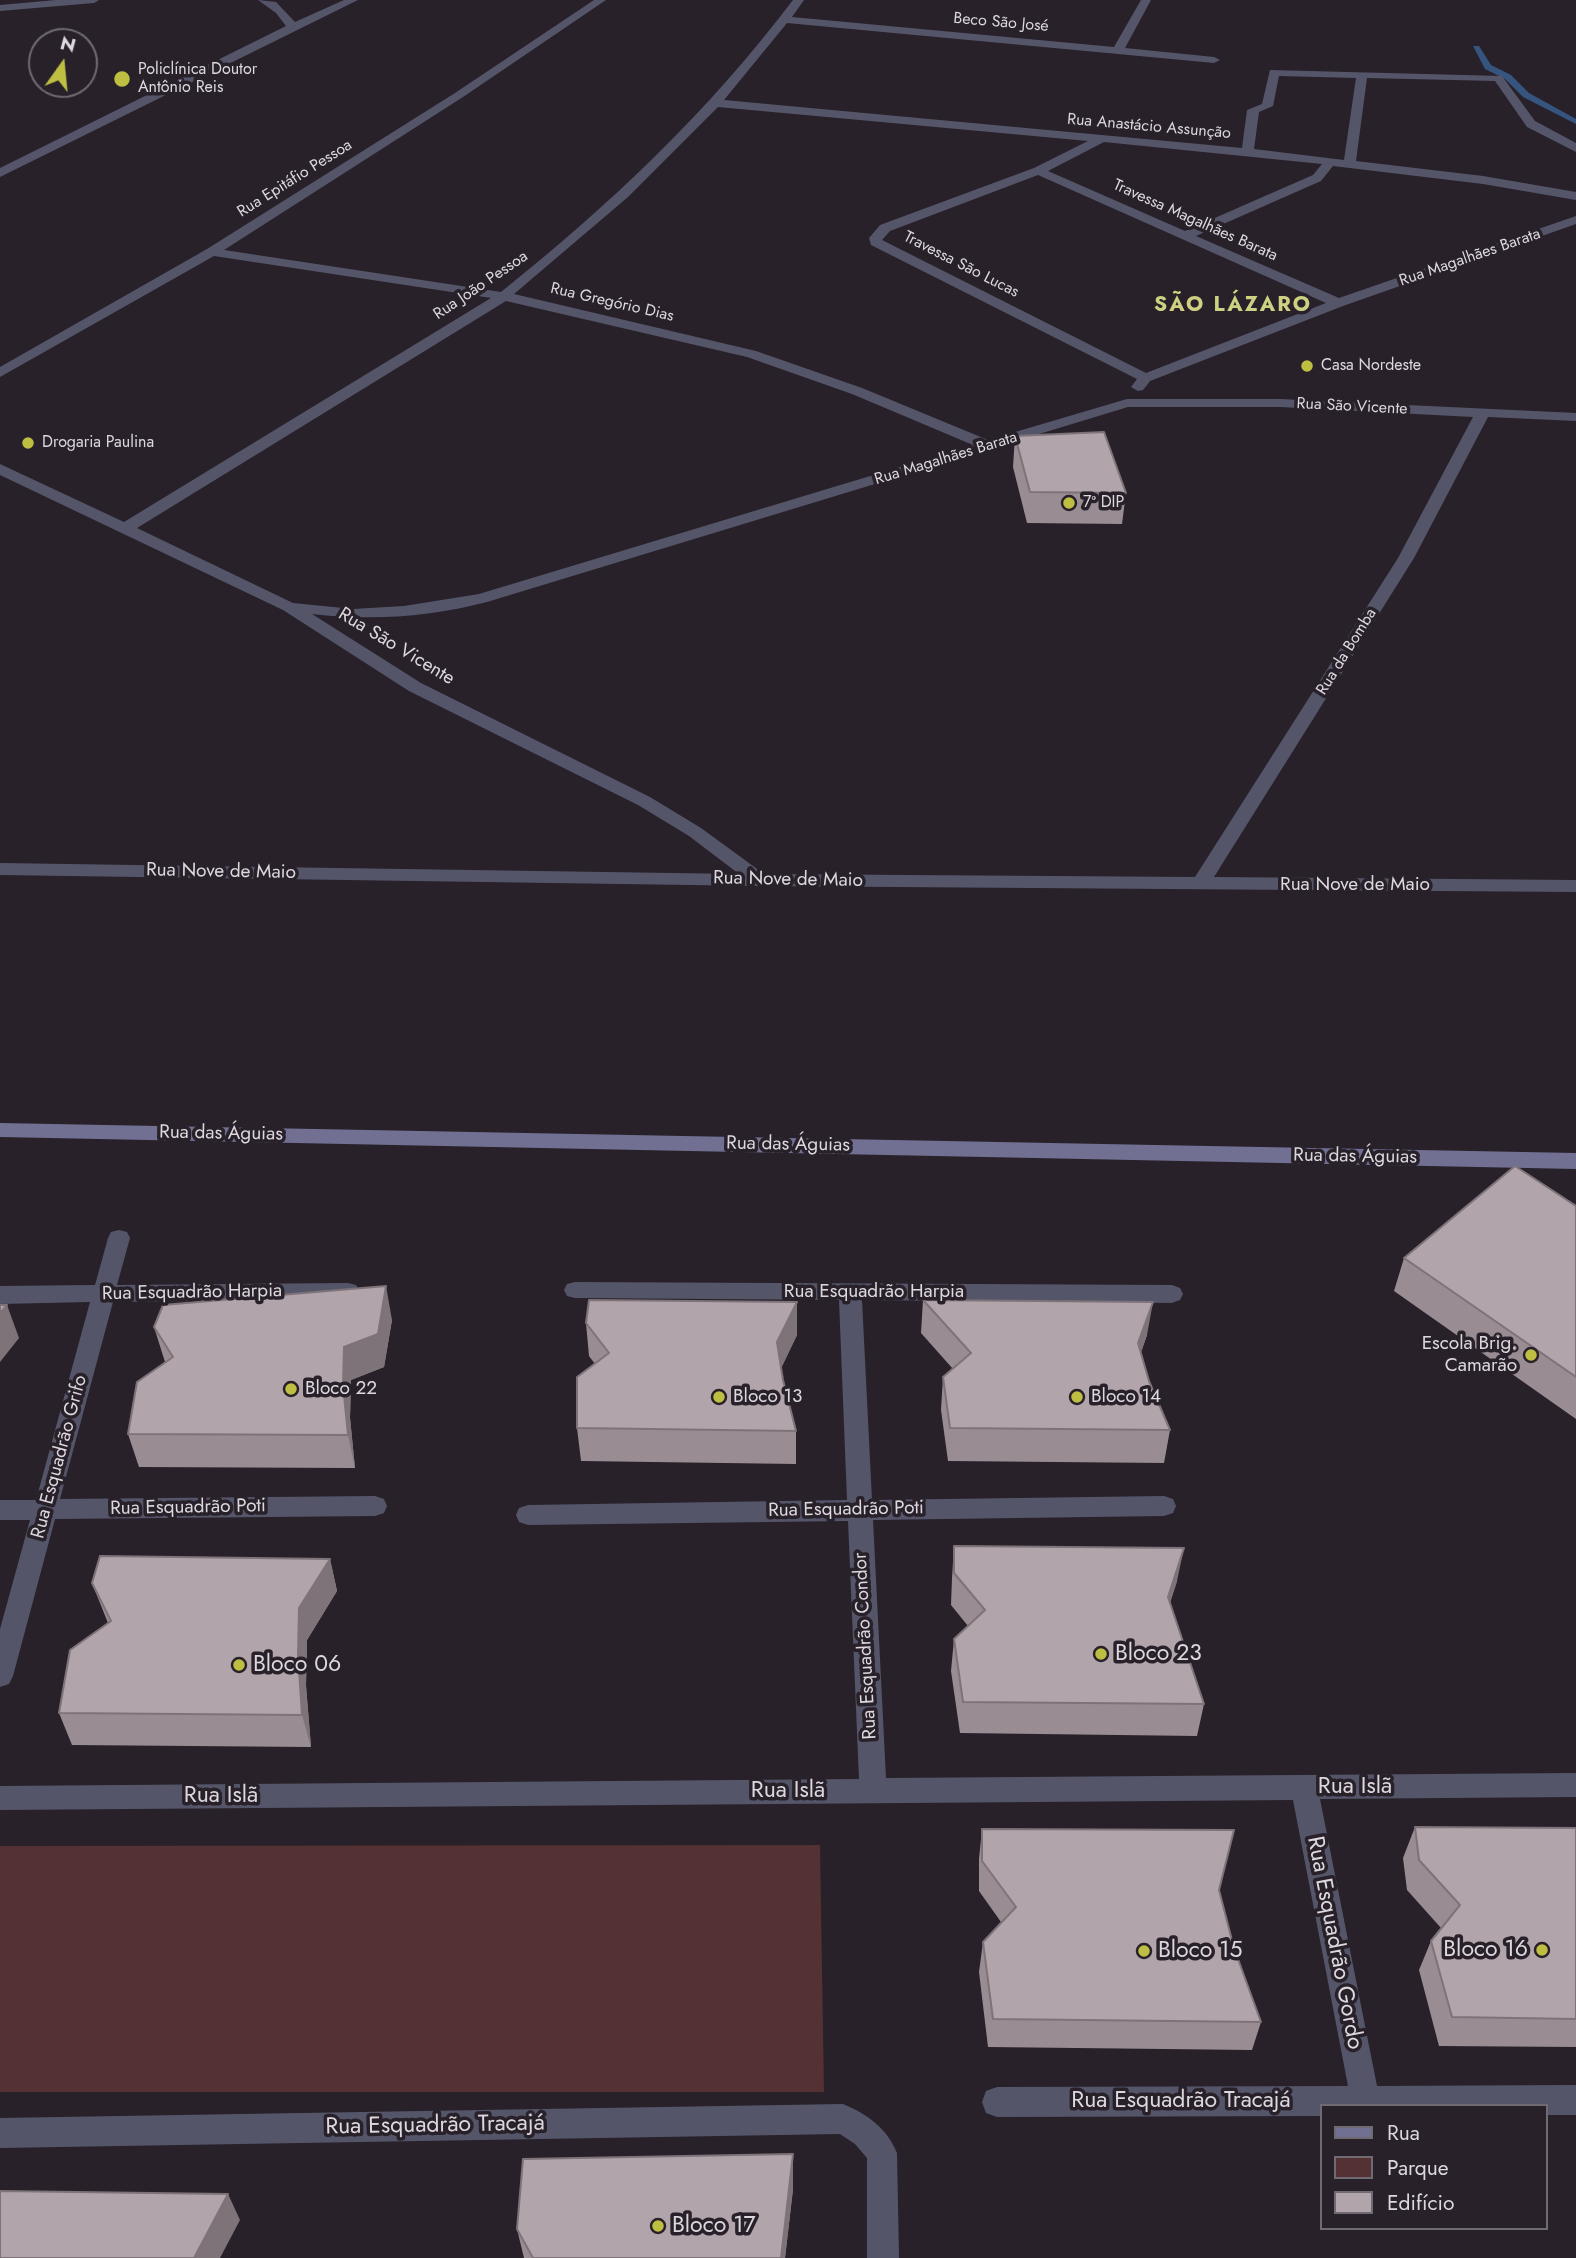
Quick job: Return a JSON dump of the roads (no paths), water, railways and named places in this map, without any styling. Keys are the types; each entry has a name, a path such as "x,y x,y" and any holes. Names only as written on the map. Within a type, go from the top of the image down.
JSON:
{"street":[{"path":"0,8 94,0"},
{"path":"263,0 287,16 292,27"},
{"path":"0,173 292,27 353,0"},
{"name":"Rua Epitáfio Pessoa","path":"0,373 212,252 459,95 601,0"},
{"name":"Rua João Pessoa","path":"124,530 504,296 551,259 717,103 799,0"},
{"path":"1118,50 1146,0"},
{"name":"Beco São José","path":"785,20 1214,60"},
{"path":"1248,152 1252,110 1267,106 1274,72 1498,78 1531,124 1576,148"},
{"path":"1350,164 1362,76"},
{"name":"Rua Anastácio Assunção","path":"717,103 1248,152 1483,180 1576,195"},
{"name":"Travessa São Lucas","path":"1103,138 1038,172 885,228 875,238 876,243 1144,377"},
{"path":"1184,236 1317,178 1330,162"},
{"name":"Travessa Magalhães Barata","path":"1038,172 1338,303"},
{"name":"Rua Magalhães Barata","path":"1144,377 1338,303 1576,220"},
{"name":"Rua Gregório Dias","path":"212,252 504,296 751,354 857,391 989,446"},
{"path":"1127,403 1144,377"},
{"name":"Rua Magalhães Barata","path":"289,607 366,613 404,611 481,599 1127,403"},
{"name":"Rua São Vicente","path":"1127,403 1280,403 1576,417"},
{"name":"Rua da Bomba","path":"1200,884 1406,558 1482,414"},
{"name":"Rua São Vicente","path":"0,469 289,607 415,687 644,801 695,832 760,880"},
{"name":"Rua Nove de Maio","path":"0,869 760,880 1576,886"},
{"name":"Rua das Águias","path":"0,1130 1576,1161"},
{"name":"Rua Esquadrão Grifo","path":"0,1676 119,1238"},
{"name":"Rua Esquadrão Harpia","path":"575,1290 1172,1294"},
{"name":"Rua Esquadrão Harpia","path":"0,1295 369,1291"},
{"name":"Rua Esquadrão Condor","path":"850,1292 873,1790"},
{"name":"Rua Esquadrão Poti","path":"0,1510 375,1506"},
{"name":"Rua Esquadrão Poti","path":"528,1515 1164,1506"},
{"name":"Rua Islã","path":"0,1798 1576,1785"},
{"name":"Rua Esquadrão Gordo","path":"1304,1787 1365,2099"},
{"name":"Rua Esquadrão Tracajá","path":"997,2102 1576,2100"},
{"name":"Rua Esquadrão Tracajá","path":"0,2133 843,2119 866,2133 882,2153 883,2258"}],"waterway":[{"path":"1476,48 1488,67 1508,77 1526,95 1576,122"}],"place":[{"name":"Policlínica Doutor Antônio Reis","path":"122,79"},
{"name":"Casa Nordeste","path":"1307,366"},
{"name":"Drogaria Paulina","path":"28,443"},
{"name":"7º DIP","path":"1069,503"},
{"name":"Escola Brig. Camarão","path":"1531,1355"},
{"name":"Bloco 22","path":"291,1389"},
{"name":"Bloco 13","path":"719,1397"},
{"name":"Bloco 14","path":"1077,1397"},
{"name":"Bloco 23","path":"1101,1654"},
{"name":"Bloco 06","path":"239,1665"},
{"name":"Bloco 16","path":"1542,1950"},
{"name":"Bloco 15","path":"1144,1951"},
{"name":"Bloco 17","path":"658,2226"}],"district":[{"name":"SÃO LÁZARO","path":"1233,306"}]}
